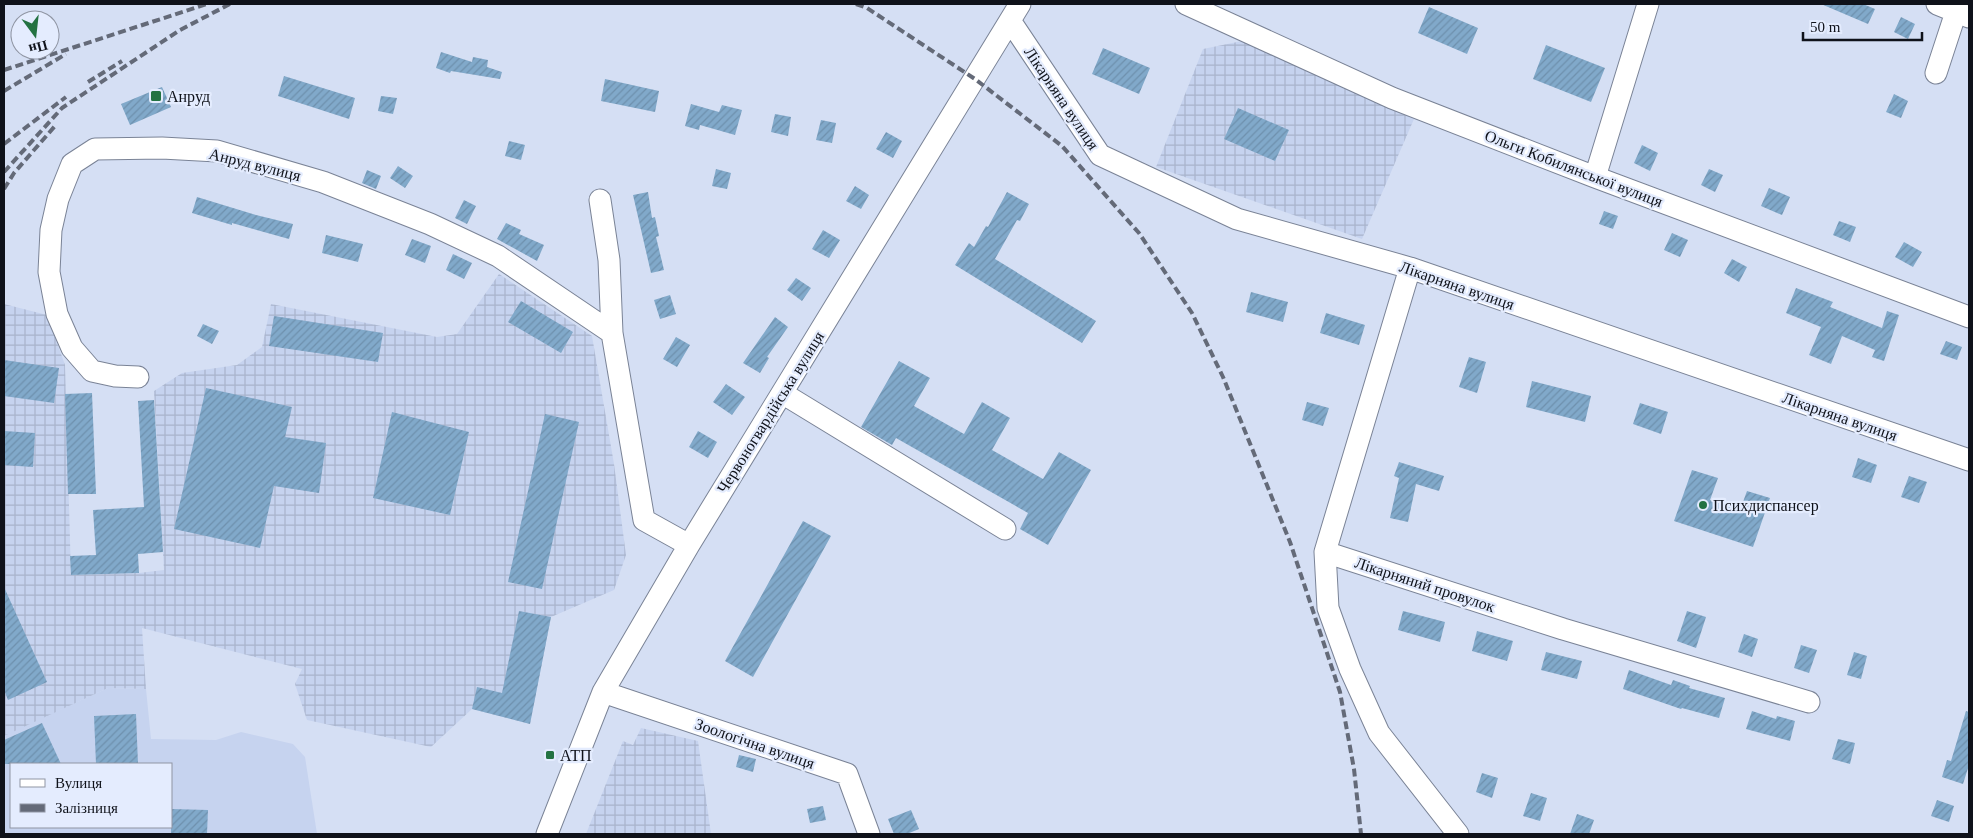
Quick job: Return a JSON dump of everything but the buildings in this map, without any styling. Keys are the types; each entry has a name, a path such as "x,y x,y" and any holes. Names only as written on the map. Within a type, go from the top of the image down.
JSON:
{"street":[{"name":"Ольги Кобилянської вулиця","path":"1186,4 1392,98 1969,317"},
{"path":"1595,176 1648,4"},
{"path":"1936,73 1963,14 1937,4"},
{"name":"Лікарняна вулиця","path":"1016,13 1100,155 1237,219 1410,268 1969,460"},
{"name":"Червоногвардійська вулиця","path":"546,834 602,692 689,545 1016,13"},
{"name":"Анруд вулиця","path":"138,377 115,376 92,371 72,348 57,314 52,289 49,272 51,230 58,199 72,164 95,149 162,148 217,151 324,182 430,224 498,256 612,333"},
{"path":"600,200 609,260 612,333 644,520 689,545"},
{"path":"1410,268 1325,552 1328,608 1350,668 1380,733 1458,834"},
{"path":"782,393 1005,529"},
{"name":"Лікарняний провулок","path":"1325,552 1563,629 1809,702"},
{"name":"Зоологічна вулиця","path":"602,692 847,774 869,834"}],"shaded area":[{"path":"1242,41 1414,119 1362,239 1156,167 1203,49"},
{"path":"499,274 592,336 614,464 626,555 614,590 551,617 530,724 472,709 431,747 307,720 295,684 302,669 142,628 146,689 108,688 4,736 4,304 47,315 65,365 71,575 139,573 164,570 154,391 182,373 237,365 262,347 271,304 437,337 457,334"},
{"path":"108,688 146,689 151,739 216,740 241,732 293,744 305,757 317,834 4,834 4,735"},
{"path":"641,728 698,741 711,834 586,834 623,741 633,745"}],"railway":[{"path":"4,70 207,4"},
{"path":"4,172 62,108 180,30 230,4"},
{"path":"856,4 867,8 975,79 1062,146 1139,233 1192,313 1223,377 1290,542 1340,692 1354,769 1361,834"},
{"path":"4,91 66,54"},
{"path":"88,82 122,61"},
{"path":"4,144 66,97"},
{"path":"4,189 14,173 55,126"}],"place":[{"name":"Анруд","path":"156,96"},
{"name":"Психдиспансер","path":"1703,505"},
{"name":"АТП","path":"550,755"}]}
